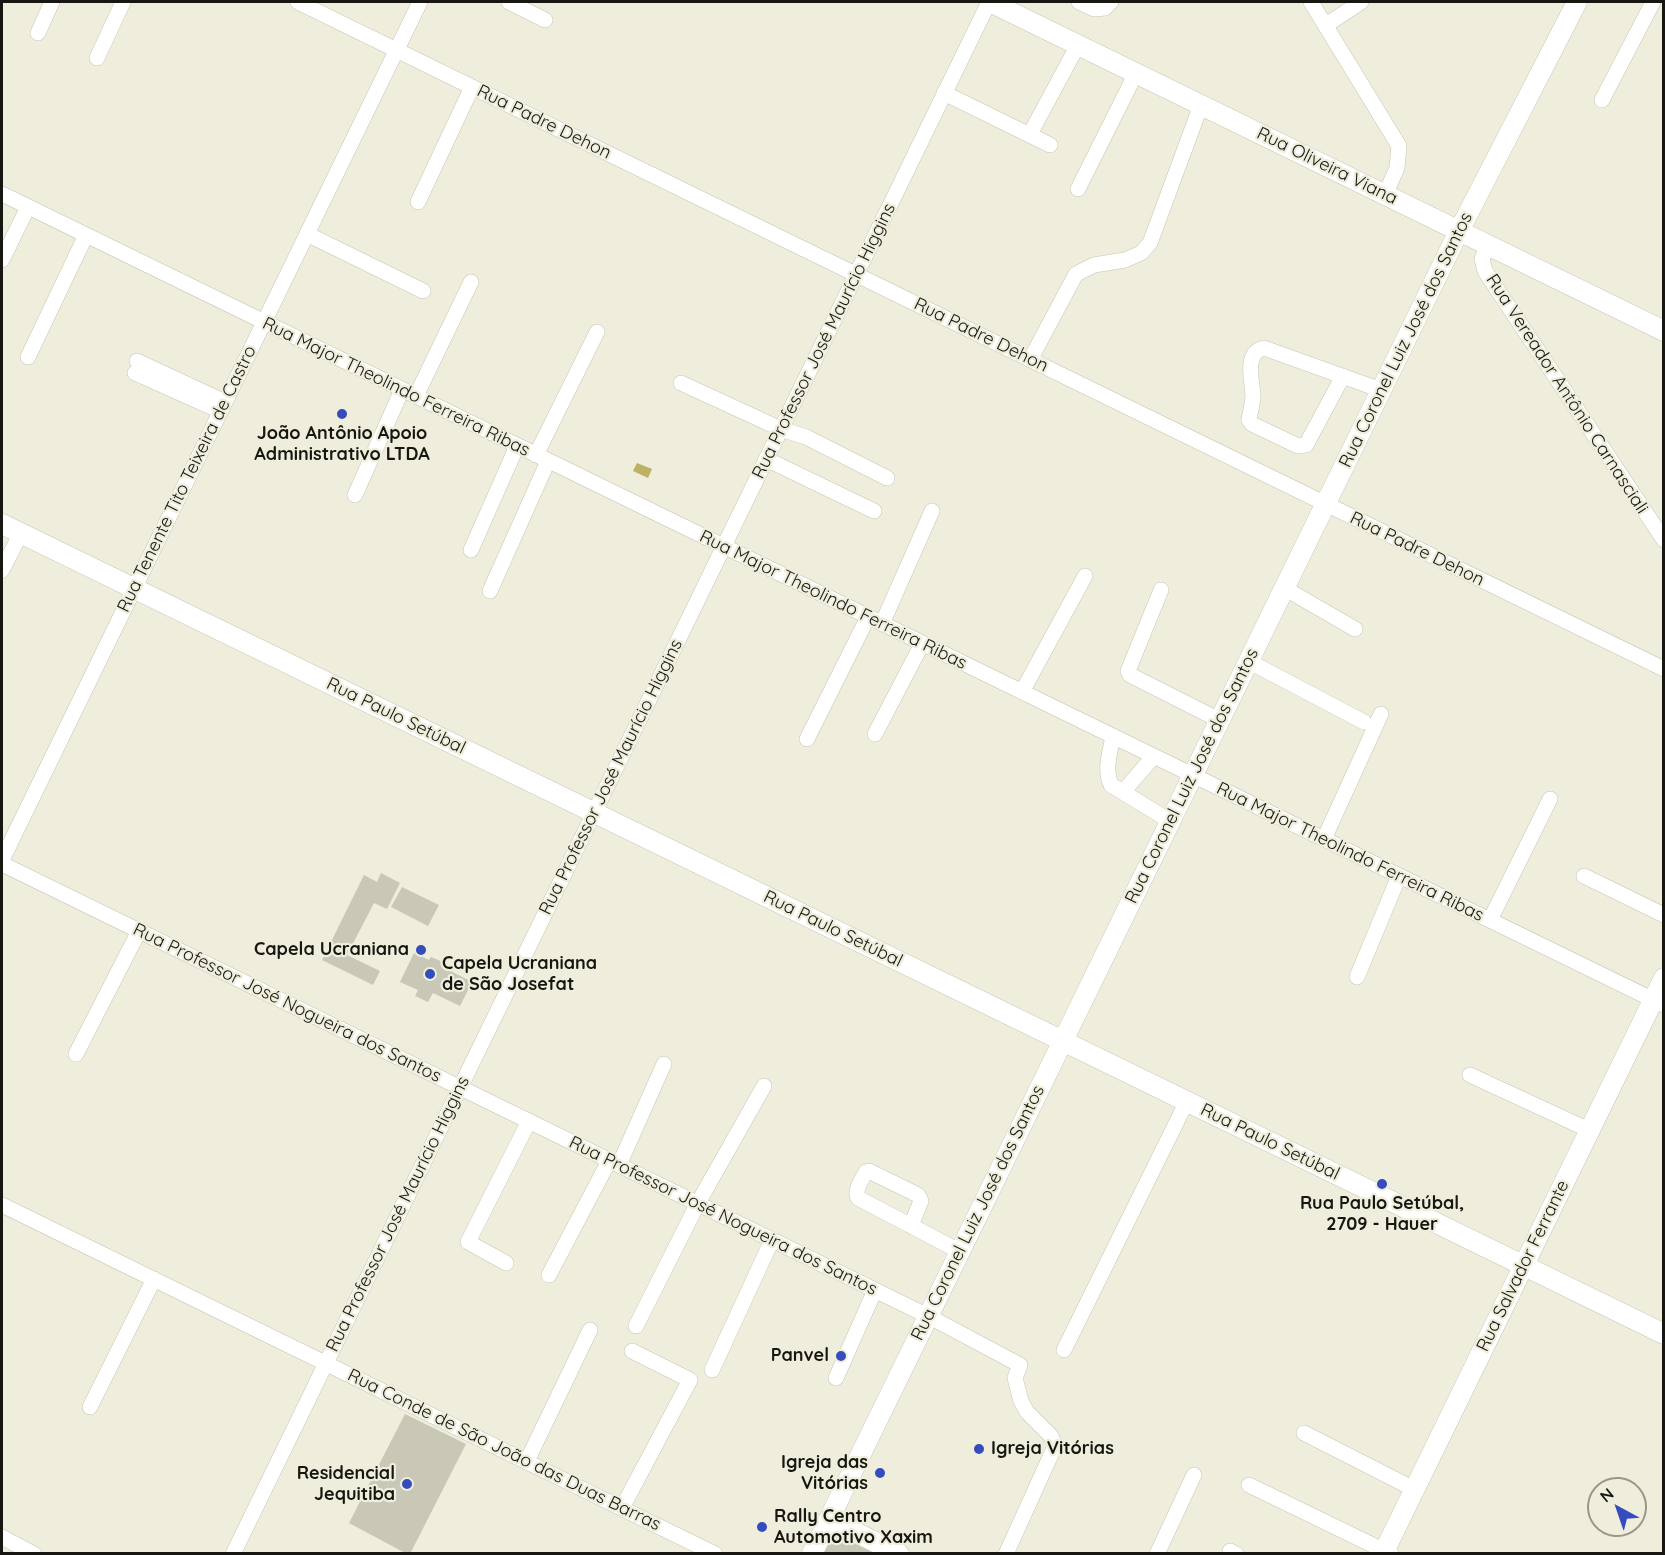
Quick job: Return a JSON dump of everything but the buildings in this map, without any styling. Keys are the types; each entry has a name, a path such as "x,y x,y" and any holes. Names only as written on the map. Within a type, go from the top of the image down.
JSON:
{"main road":[{"name":"Rua Oliveira Viana","path":"989,2 1664,331"},
{"name":"Rua Coronel Luiz José dos Santos","path":"812,1554 1459,231 1577,2"},
{"name":"Rua Paulo Setúbal","path":"2,524 1664,1334"},
{"name":"Rua Salvador Ferrante","path":"1386,1552 1414,1489 1589,1130 1658,1002 1664,978"},
{"path":"829,1519 899,1554"}],"street":[{"path":"38,33 52,2"},
{"path":"97,58 123,2"},
{"name":"Rua Padre Dehon","path":"298,2 1664,669"},
{"name":"Rua Tenente Tito Teixeira de Castro","path":"2,862 420,2"},
{"path":"509,2 545,20"},
{"name":"Rua Professor José Maurício Higgins","path":"233,1554 989,2"},
{"path":"1079,2 1094,9 1105,8 1111,2"},
{"path":"1311,2 1400,146 1397,168 1385,195"},
{"path":"1326,25 1361,2"},
{"path":"1602,100 1653,2"},
{"path":"1030,134 1078,45"},
{"path":"1078,189 1136,73"},
{"path":"418,202 472,87"},
{"path":"944,93 1050,145"},
{"path":"1030,360 1076,274 1094,265 1125,260 1141,254 1150,243 1201,105"},
{"name":"Rua Major Theolindo Ferreira Ribas","path":"2,194 1658,1002"},
{"path":"2,260 28,207"},
{"path":"307,234 423,291"},
{"path":"28,357 86,235"},
{"name":"Rua Vereador Antônio Carnasciali","path":"1488,245 1482,259 1485,271 1664,540"},
{"path":"355,495 471,282"},
{"path":"490,591 542,458 597,332"},
{"path":"1343,376 1306,445 1298,446 1252,424 1249,420 1253,396 1251,368 1254,353 1264,348 1343,376 1381,390"},
{"path":"136,367 223,407"},
{"path":"681,383 781,429 806,437 887,478"},
{"path":"471,550 518,446"},
{"path":"766,459 874,511"},
{"path":"807,739 875,620 932,511"},
{"path":"2,570 21,533"},
{"path":"1022,692 1085,576"},
{"path":"1284,588 1355,629"},
{"path":"1161,590 1128,671 1130,675 1219,720"},
{"path":"876,734 922,644"},
{"path":"1248,660 1364,722"},
{"path":"1324,839 1381,714"},
{"path":"1113,736 1107,767 1107,776 1111,785 1170,821"},
{"path":"1123,792 1154,756"},
{"path":"1490,920 1550,799"},
{"name":"Rua Professor José Nogueira dos Santos","path":"2,862 928,1316 1020,1365 1015,1378 1021,1401 1026,1412 1055,1441 1055,1446 1006,1554"},
{"path":"1357,978 1400,876"},
{"path":"1584,876 1664,915"},
{"path":"76,1054 139,931"},
{"path":"549,1275 614,1163 664,1064"},
{"path":"1470,1075 1589,1130"},
{"path":"636,1326 698,1203 764,1086"},
{"path":"1064,1350 1186,1101"},
{"path":"506,1263 468,1242 529,1121"},
{"name":"Rua Conde de São João das Duas Barras","path":"2,1205 716,1554"},
{"path":"911,1226 960,1251"},
{"path":"712,1370 772,1240"},
{"path":"90,1407 154,1279"},
{"path":"836,1378 875,1290"},
{"path":"527,1461 590,1330"},
{"path":"622,1508 690,1380 632,1351"},
{"path":"1304,1433 1414,1489"},
{"path":"1157,1554 1194,1475"},
{"path":"1249,1485 1386,1552"},
{"path":"2,1537 34,1554"}],"shaded area":[{"path":"637,463 652,469 648,478 633,471"}],"place":[{"name":"João Antônio Apoio Administrativo LTDA","path":"342,414"},
{"name":"Capela Ucraniana","path":"421,950"},
{"name":"Capela Ucraniana de São Josefat","path":"430,974"},
{"name":"Rua Paulo Setúbal, 2709 - Hauer","path":"1382,1184"},
{"name":"Panvel","path":"841,1356"},
{"name":"Igreja Vitórias","path":"979,1449"},
{"name":"Igreja das Vitórias","path":"880,1473"},
{"name":"Residencial Jequitiba","path":"407,1484"},
{"name":"Rally Centro Automotivo Xaxim","path":"762,1527"}]}
